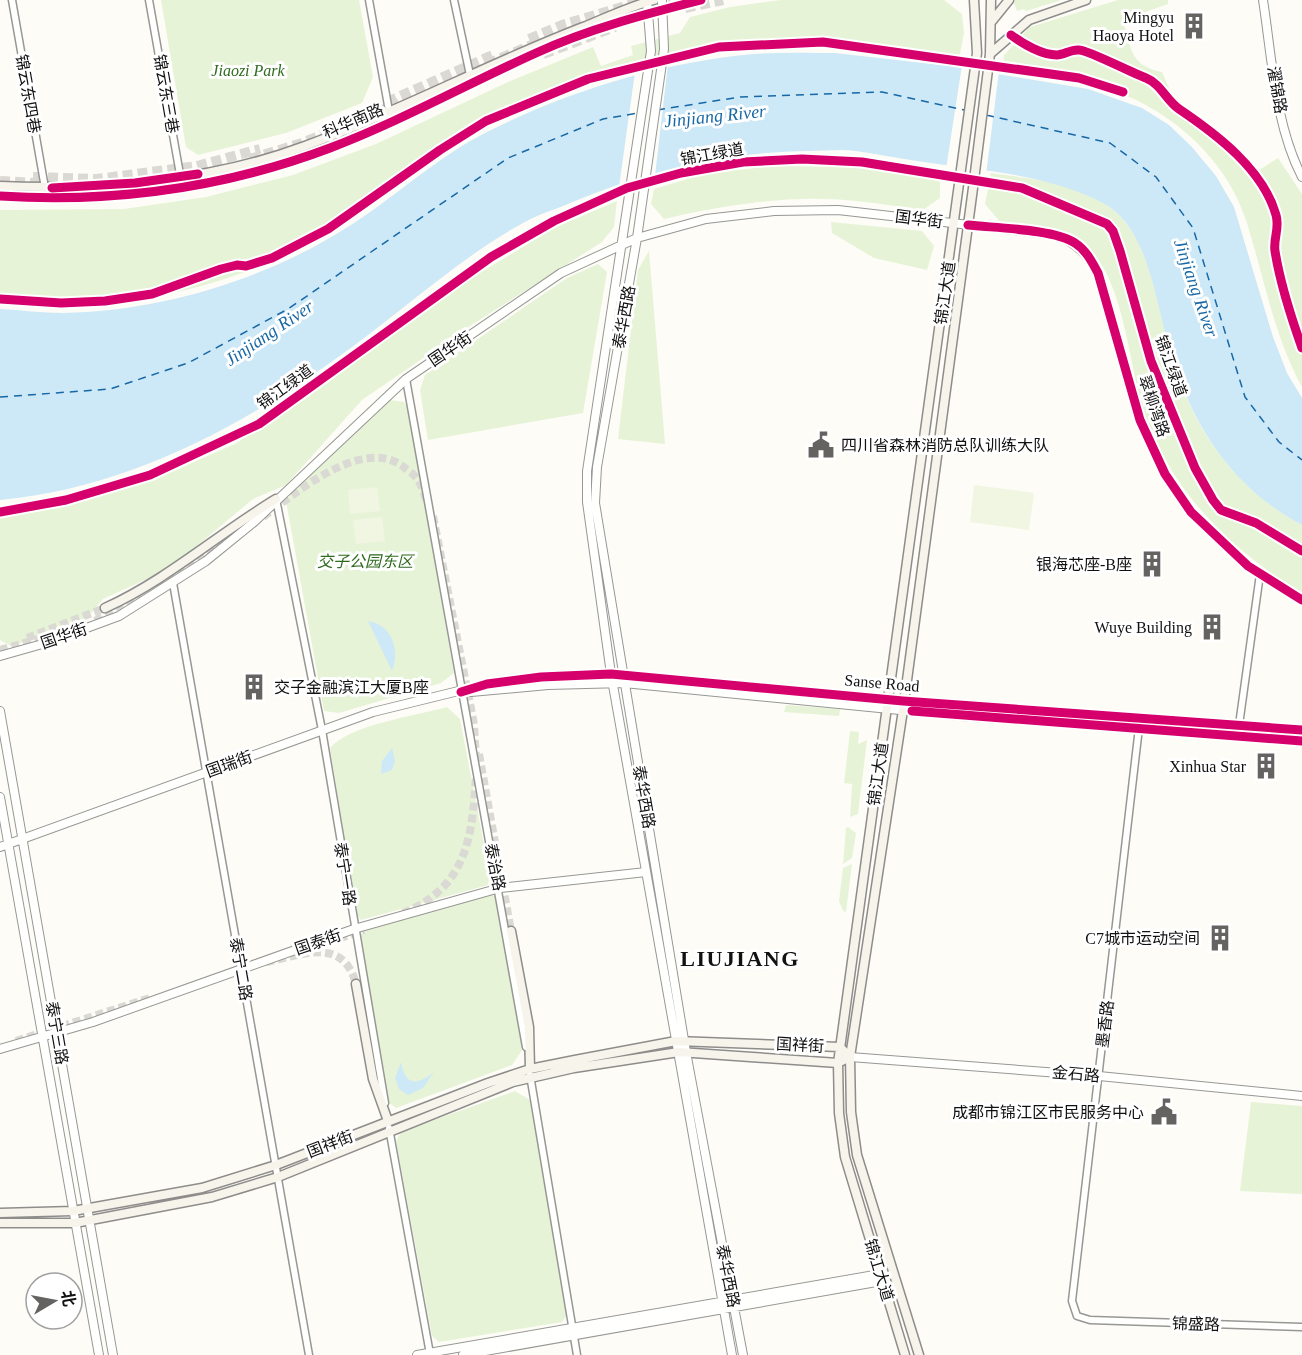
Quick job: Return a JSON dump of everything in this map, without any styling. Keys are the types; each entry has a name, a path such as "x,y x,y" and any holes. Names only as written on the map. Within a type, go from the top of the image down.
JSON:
{"main road":[{"name":"科华南路","path":"0,196 108,197 182,187 255,172 330,147 539,51 650,13 663,5 701,0"},
{"name":"锦江大道","path":"905,1355 845,1157 839,1113 838,1063 977,53 974,0"},
{"name":"锦江大道","path":"919,1355 857,1155 851,1112 850,1057 903,705 973,188 990,54 993,21 991,0"},
{"path":"993,21 1009,0"},
{"path":"990,54 1029,20 1086,0"},
{"name":"科华南路","path":"0,186 45,188 135,183 238,166 305,147 530,47 650,1"},
{"path":"105,608 178,567 246,517 276,499"},
{"path":"511,930 529,1027 530,1073"},
{"path":"356,984 373,1079 388,1121"},
{"name":"国祥街","path":"0,1213 73,1212 202,1188 276,1165 388,1121 530,1073 681,1041 840,1047 850,1057 838,1063 682,1052 530,1073 278,1177 212,1197 75,1223 0,1223"}],"street":[{"name":"锦云东四巷","path":"12,0 45,188"},
{"name":"锦云东三巷","path":"149,0 182,187"},
{"path":"369,0 389,111"},
{"path":"454,0 470,75"},
{"name":"濯锦路","path":"1263,0 1285,130 1292,157 1302,177"},
{"name":"泰华西路","path":"650,1 651,51 587,471 587,502 611,674 646,872 681,1041"},
{"name":"泰华西路","path":"663,5 664,49 638,238 597,467 595,503 732,1355"},
{"name":"国华街","path":"0,656 119,616 173,584 222,548 406,379 561,273 622,244 706,219 784,210 838,210 968,225"},
{"name":"翠柳湾路","path":"968,225 1057,235 1074,243 1088,255 1098,273 1140,420 1165,474 1191,512 1248,566 1302,600"},
{"name":"泰治路","path":"406,379 461,692 500,888 577,1355"},
{"name":"泰宁一路","path":"276,499 322,730 354,929 430,1354"},
{"path":"1239,725 1260,574"},
{"name":"泰宁二路","path":"173,584 309,1355"},
{"name":"Sanse Road","path":"461,692 487,684 541,677 611,674 624,679 889,704 1302,730"},
{"name":"Sanse Road","path":"461,692 613,683 624,679"},
{"name":"国瑞街","path":"4,846 373,712 461,692"},
{"name":"Sanse Road","path":"903,705 1139,730 1302,741"},
{"name":"泰宁三路","path":"0,711 113,1355"},
{"name":"墨香路","path":"1090,1320 1077,1316 1072,1301 1140,719"},
{"name":"泰宁三路","path":"0,797 4,846 42,1037 99,1355"},
{"name":"国泰街","path":"0,1049 56,1033 354,929 500,888 646,872"},
{"name":"泰华西路","path":"682,1052 743,1355"},
{"name":"金石路","path":"850,1057 1099,1076 1302,1096"},
{"path":"417,1355 573,1331 881,1277"},
{"name":"锦盛路","path":"1090,1320 1302,1327"},
{"path":"463,1355 573,1331"}],"green space":[{"name":"Jiaozi Park","path":"161,0 359,0 373,77 362,103 286,133 198,155 186,147"},
{"path":"781,0 944,0 962,14 964,33 959,59 867,47 775,44 703,52 666,60 561,92 501,119 450,149 325,233 290,253 252,270 168,294 125,301 82,305 40,305 0,301 0,210 124,209 206,197 293,175 376,144 508,82 593,47 601,66 633,55 631,46 680,33 690,17 730,7"},
{"path":"1013,0 1062,0 1026,11 1024,9 1017,11"},
{"path":"1118,0 1168,0 1168,4 1123,20 1130,47 1138,60 1151,69 1162,72 1172,95 1225,140 1256,172 1278,158 1302,194 1302,387 1284,348 1247,223 1237,197 1206,152 1164,116 1115,91 1068,79 1003,70 1004,55 1030,27"},
{"path":"773,166 856,167 940,179 940,198 923,210 855,201 807,199 735,205 664,219 651,204 654,189 704,174"},
{"path":"991,173 1052,183 1082,191 1108,205 1122,218 1142,251 1149,269 1177,373 1201,426 1233,471 1276,509 1302,525 1302,594 1254,560 1213,523 1195,503 1163,456 1142,405 1113,288 1100,263 1083,243 1060,230 1001,223 985,204"},
{"path":"617,201 614,227 602,242 470,326 362,400 286,485 253,499 169,569 103,599 84,622 11,646 0,640 0,513 70,504 152,480 235,444 301,402 468,280 556,227"},
{"path":"831,222 922,231 934,246 927,270 874,258 832,233"},
{"path":"649,251 665,444 618,439 638,270"},
{"path":"598,264 607,272 583,413 428,440 420,390 425,375 567,278"},
{"name":"交子公园东区","path":"390,400 404,402 408,408 454,673 441,683 339,713 324,711 286,501 298,486"},
{"path":"974,485 1034,493 1029,530 970,522"},
{"path":"377,487 380,511 350,514 348,490"},
{"path":"382,517 385,541 356,544 353,520"},
{"path":"786,705 840,709 839,716 784,712"},
{"path":"447,707 460,719 490,876 488,885 361,920 357,915 330,748 340,740 368,727"},
{"path":"850,731 859,732 858,744 867,740 858,814 850,817 852,784 844,783"},
{"path":"846,828 856,833 852,858 843,864"},
{"path":"852,864 846,912 843,911 839,901 843,868"},
{"path":"491,894 499,899 525,1046 512,1065 396,1108 388,1102 357,938 367,930 400,917"},
{"path":"515,1091 530,1100 567,1315 562,1322 439,1342 432,1336 396,1141 401,1132"},
{"path":"1251,1102 1302,1106 1302,1194 1240,1191"}],"water":[{"name":"Jinjiang River","path":"835,53 949,66 1088,89 1142,108 1169,125 1191,146 1216,176 1234,207 1273,337 1287,373 1302,398 1302,525 1253,491 1233,471 1201,425 1177,373 1154,286 1140,246 1118,214 1103,203 1082,193 1036,179 844,150 745,155 685,166 626,182 539,215 478,251 370,334 309,377 227,427 184,449 94,482 48,493 0,500 0,309 55,313 101,311 140,306 215,288 252,275 322,243 354,223 454,151 489,131 552,103 618,80 686,64 754,54"},
{"path":"368,621 377,623 389,633 395,647 392,671"},
{"path":"392,748 395,761 392,770 381,774 382,761"},
{"path":"401,1062 405,1076 413,1081 422,1080 434,1072 423,1088 408,1095 399,1089 395,1078"}],"pier":[{"path":"668,64 655,176 619,187 635,72"},
{"path":"962,65 999,71 986,175 946,169"}],"ferry route":[{"path":"657,110 740,97 882,92 964,110"},
{"path":"0,397 110,389 188,363 288,309 508,158 603,119 638,113"},
{"path":"986,115 1110,143 1156,177 1193,228 1245,397 1279,442 1302,460"}],"tunnel":[{"path":"611,19 670,0"},
{"path":"685,8 723,0"},
{"path":"529,39 562,25 639,2"},
{"path":"543,54 615,27"},
{"path":"487,64 541,41"},
{"path":"387,102 493,55"},
{"path":"241,172 344,139 453,89"},
{"path":"250,159 302,143 399,103"},
{"path":"33,177 97,179 197,166 260,149"},
{"path":"0,181 36,183"},
{"path":"263,517 293,494 331,471 351,462 370,458 388,459 408,470 418,480 427,501"},
{"path":"433,516 474,724 476,760"},
{"path":"158,587 222,544"},
{"path":"95,621 142,597"},
{"path":"27,638 105,608"},
{"path":"0,650 77,628"},
{"path":"479,754 511,931"},
{"path":"403,913 424,902 441,889 453,875 468,840 476,776"},
{"path":"305,950 364,930"},
{"path":"266,962 307,953 332,954 342,959 350,969 356,984"},
{"path":"16,1041 150,998"}],"cycle path":[{"path":"0,196 84,197 168,190 209,183 290,162 356,137 536,53 576,37 701,0"},
{"path":"1011,35 1051,55 1076,50 1084,51 1151,81 1174,105 1223,141 1236,154 1261,183 1276,215 1277,263 1286,300 1302,348"},
{"path":"0,299 61,303 105,301 152,294 221,269 237,265 246,266 272,258 328,229 440,150 486,121 588,79 719,47 823,42 1079,78 1123,92"},
{"name":"锦江绿道","path":"0,512 66,500 150,475 259,424 491,257 554,221 627,188 681,173 743,162 802,159 862,162 1022,188 1107,224 1113,231 1120,251 1151,361 1195,468 1213,500 1221,510 1256,523 1302,551"},
{"path":"52,188 135,183 198,174"},
{"path":"968,225 1054,235 1066,238 1082,249 1098,273 1140,420 1165,474 1191,512 1248,566 1302,600"},
{"path":"461,692 487,684 541,677 611,674 903,701 1302,730"},
{"path":"912,711 1302,741"}],"place":[{"name":"Mingyu Haoya Hotel","path":"1194,26"},
{"name":"四川省森林消防总队训练大队","path":"821,445"},
{"name":"银海芯座-B座","path":"1152,564"},
{"name":"Wuye Building","path":"1212,627"},
{"name":"交子金融滨江大厦B座","path":"254,687"},
{"name":"Xinhua Star","path":"1266,766"},
{"name":"C7城市运动空间","path":"1220,938"},
{"name":"成都市锦江区市民服务中心","path":"1164,1112"}],"district":[{"name":"LIUJIANG","path":"740,958"}]}
